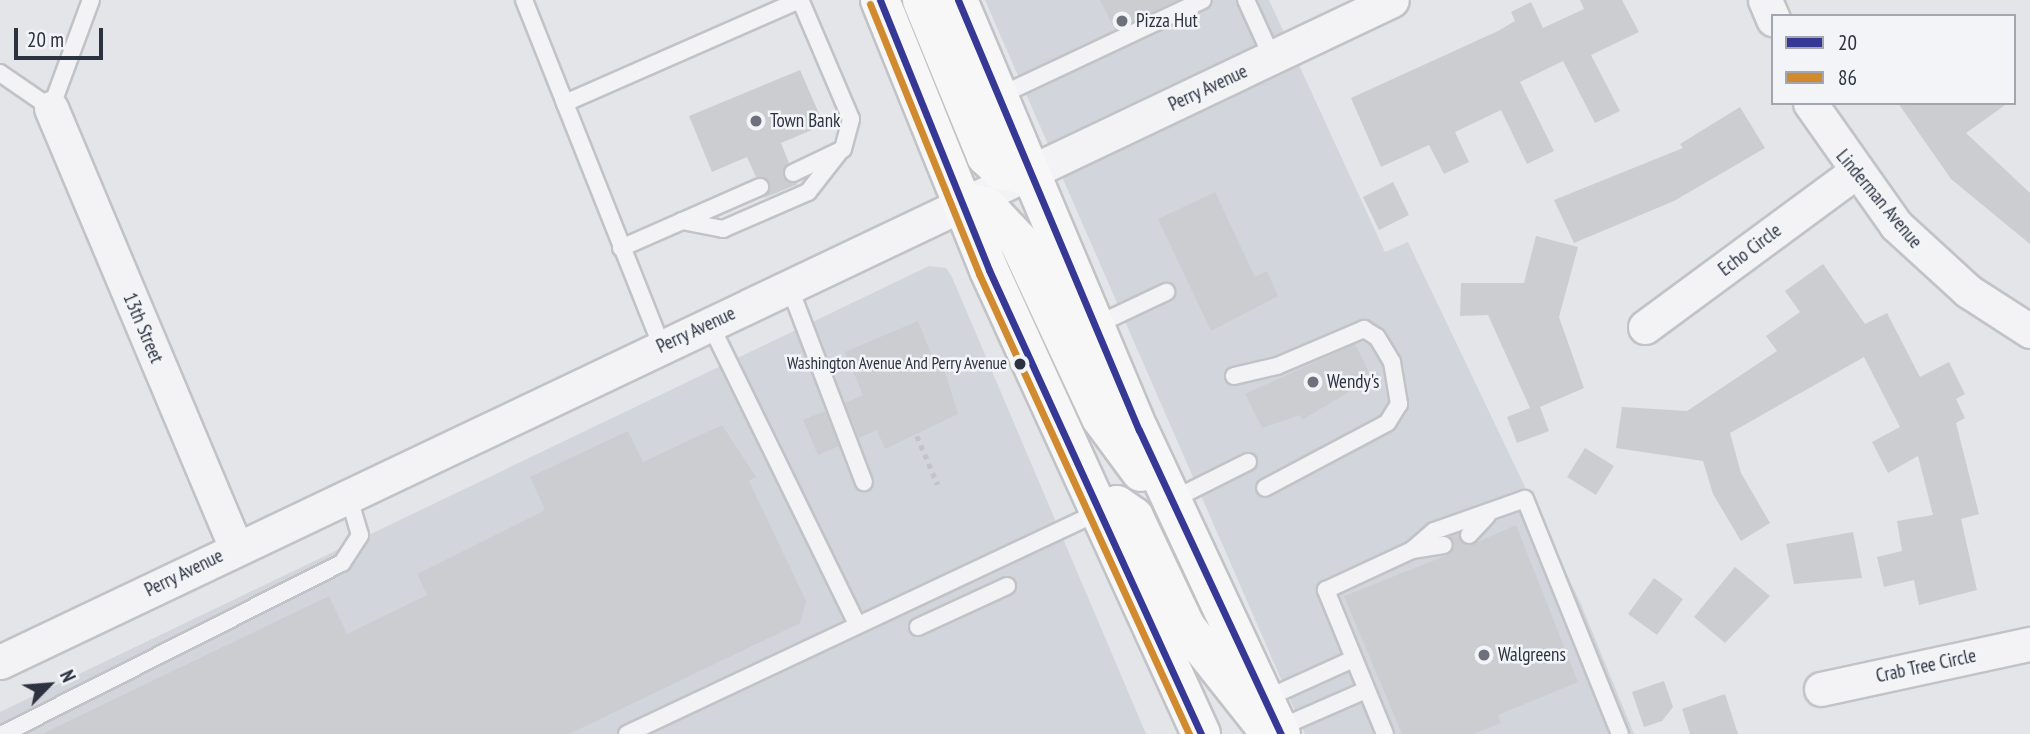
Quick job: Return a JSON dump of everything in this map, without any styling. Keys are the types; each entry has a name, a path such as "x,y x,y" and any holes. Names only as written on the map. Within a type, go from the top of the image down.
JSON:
{"main road":[{"path":"880,0 962,202 1196,725"},
{"path":"922,0 986,156 1001,170 1026,174"},
{"path":"965,3 1026,174 1170,500 1274,724"},
{"path":"962,202 986,206 1018,240 1101,418 1128,460 1170,500"},
{"path":"1099,512 1117,505 1134,517 1186,627 1274,724"}],"street":[{"name":"Perry Avenue","path":"0,662 962,202 1392,0"},
{"name":"Linderman Avenue","path":"1811,105 1854,173 1931,260 2030,331"},
{"name":"13th Street","path":"51,108 236,548"},
{"name":"Echo Circle","path":"1645,327 1854,173"},
{"name":"Crab Tree Circle","path":"1821,689 2030,644"}],"lane":[{"path":"0,73 51,108 91,0"},
{"path":"523,0 662,346"},
{"path":"997,97 1203,0"},
{"path":"1246,0 1272,57"},
{"path":"565,103 801,1 843,90 851,119 843,149 808,192 723,229 682,221"},
{"path":"793,173 843,149"},
{"path":"621,248 760,187"},
{"path":"789,286 864,482"},
{"path":"1094,326 1166,292"},
{"path":"710,324 857,624"},
{"path":"1234,376 1263,372 1364,329 1377,337 1392,362 1399,404 1387,423 1265,488"},
{"path":"1170,500 1248,463"},
{"path":"4,734 342,563 360,535 348,495"},
{"path":"1385,734 1326,590 1412,550 1434,531 1487,516 1525,499 1617,726"},
{"path":"627,734 919,594 1099,512"},
{"path":"1469,535 1487,516"},
{"path":"1412,550 1444,545"},
{"path":"919,594 925,624 1006,586"},
{"path":"1274,724 1353,659"},
{"path":"1274,724 1366,690"}],"path":[{"path":"918,436 938,485"}],"shaded area":[{"path":"985,0 1269,0 1385,252 1408,242 1581,604 1634,734 1305,734"},
{"path":"929,266 946,268 952,277 1146,734 0,734 0,712"}],"building":[{"name":"Pizza Hut","path":"1100,0 1178,0 1115,30"},
{"path":"1580,0 1622,0 1639,32 1591,55 1620,111 1595,123 1563,61 1520,82 1554,151 1527,164 1501,110 1455,132 1469,162 1444,174 1429,145 1381,167 1351,98 1498,31 1515,21 1511,12 1531,2 1543,28 1584,9"},
{"name":"Town Bank","path":"800,70 824,125 781,143 789,163 783,177 798,184 764,198 770,183 756,177 747,157 712,172 689,116"},
{"path":"1899,105 2005,105 1966,133 2030,193 2030,244 1951,179"},
{"path":"1740,107 1765,148 1674,201 1574,243 1554,200 1683,148 1680,144"},
{"path":"1393,182 1409,215 1379,230 1363,197"},
{"path":"1215,192 1255,277 1267,271 1278,296 1211,331 1158,219"},
{"path":"1536,236 1578,247 1559,317 1584,388 1540,407 1549,431 1517,443 1507,417 1530,408 1488,315 1460,316 1461,283 1524,283"},
{"path":"1823,264 1865,324 1887,313 1920,377 1949,362 1965,394 1956,399 1965,418 1956,423 1979,514 1961,519 1977,590 1919,605 1914,580 1884,587 1877,557 1902,551 1897,521 1933,515 1918,456 1888,473 1872,442 1900,427 1864,357 1730,433 1741,473 1770,523 1741,541 1713,494 1703,461 1616,448 1622,407 1687,411 1777,351 1766,336 1800,312 1785,291"},
{"path":"918,321 933,359 940,356 958,414 885,449 877,430 859,438 845,403 863,395 845,352"},
{"name":"Wendy's","path":"1355,344 1372,378 1302,420 1300,415 1262,428 1245,394"},
{"path":"825,411 839,446 818,455 803,420"},
{"path":"722,425 756,477 749,481 806,601 800,623 569,734 42,734 329,596 347,634 427,595 417,574 545,510 530,477 628,431 643,462"},
{"path":"1585,448 1614,466 1596,495 1567,477"},
{"name":"Walgreens","path":"1516,525 1578,682 1498,715 1501,723 1473,734 1402,734 1344,596 1450,554 1450,537 1459,533 1471,545"},
{"path":"1853,532 1862,578 1794,584 1786,544"},
{"path":"1735,567 1770,596 1725,643 1694,617"},
{"path":"1654,578 1683,599 1657,635 1628,614"},
{"path":"1664,681 1673,707 1662,721 1644,727 1632,692"},
{"path":"1725,694 1738,734 1690,734 1682,709"}],"transit line":[{"name":"20","path":"880,0 989,270 1201,734"},
{"name":"20","path":"958,0 1139,430 1281,734"},
{"name":"86","path":"870,4 979,274 1189,734"}],"place":[{"name":"Pizza Hut","path":"1122,21"},
{"name":"Town Bank","path":"756,121"},
{"name":"Washington Avenue And Perry Avenue","path":"1020,364"},
{"name":"Wendy's","path":"1313,382"},
{"name":"Walgreens","path":"1484,655"}]}
